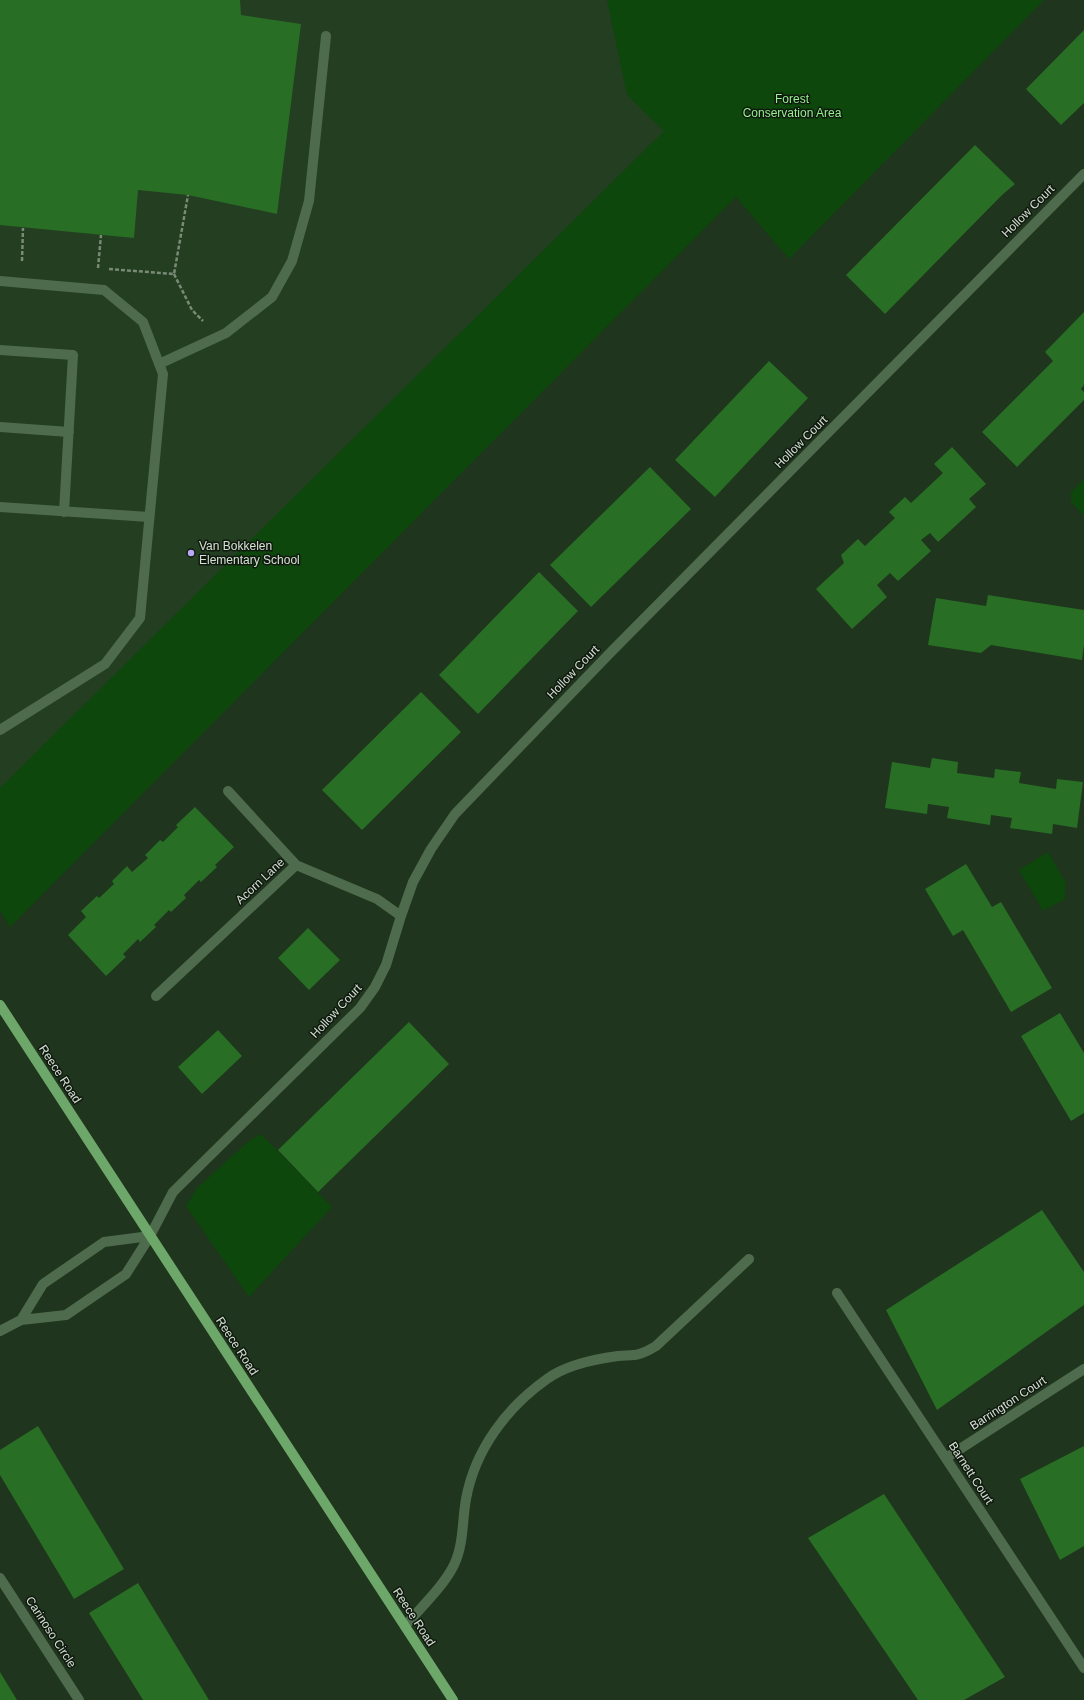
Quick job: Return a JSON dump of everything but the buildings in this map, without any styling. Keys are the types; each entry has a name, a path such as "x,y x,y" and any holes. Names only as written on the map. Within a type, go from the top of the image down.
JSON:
{"main road":[{"name":"Reece Road","path":"0,1005 453,1700"}],"street":[{"path":"159,364 226,333 272,297 292,261 309,201 326,36"},
{"name":"Hollow Court","path":"21,1320 66,1315 126,1274 150,1236 173,1192 360,1008 375,987 386,965 400,916 413,882 455,814 610,653 1084,174"},
{"path":"0,281 104,290 143,322 163,374 140,618 105,664 0,730"},
{"path":"0,350 73,355 64,512"},
{"path":"0,427 69,432"},
{"path":"0,507 150,517"},
{"path":"228,791 296,865"},
{"name":"Acorn Lane","path":"156,996 296,865 377,899 400,916"},
{"path":"0,1331 21,1320 43,1284 104,1242 150,1236"},
{"path":"405,1626 444,1581 454,1565 459,1551 466,1499 474,1469 491,1435 510,1409 547,1378 564,1369 598,1359 640,1354 656,1346 749,1259"},
{"name":"Barnett Court","path":"837,1293 1084,1668"},
{"name":"Barrington Court","path":"946,1458 1084,1369"},
{"name":"Carinoso Circle","path":"0,1578 79,1700"}],"path":[{"path":"188,195 174,274 192,310 202,321 226,333"},
{"path":"22,261 23,228"},
{"path":"101,235 98,268 174,274"},
{"path":"14,260 29,261"}],"shaded area":[{"name":"Van Bokkelen Elementary School","path":"0,0 931,0 10,927 0,910"}],"green space":[{"name":"Forest Conservation Area","path":"607,0 1044,0 789,259 736,197 10,927 0,910 0,788 664,131 627,95"},
{"path":"1084,479 1084,516 1071,502 1071,492"},
{"path":"1048,852 1066,883 1065,899 1043,911 1019,870"},
{"path":"261,1134 332,1207 249,1297 186,1206 197,1188 249,1141"}],"place":[{"name":"Van Bokkelen Elementary School","path":"191,553"}]}
